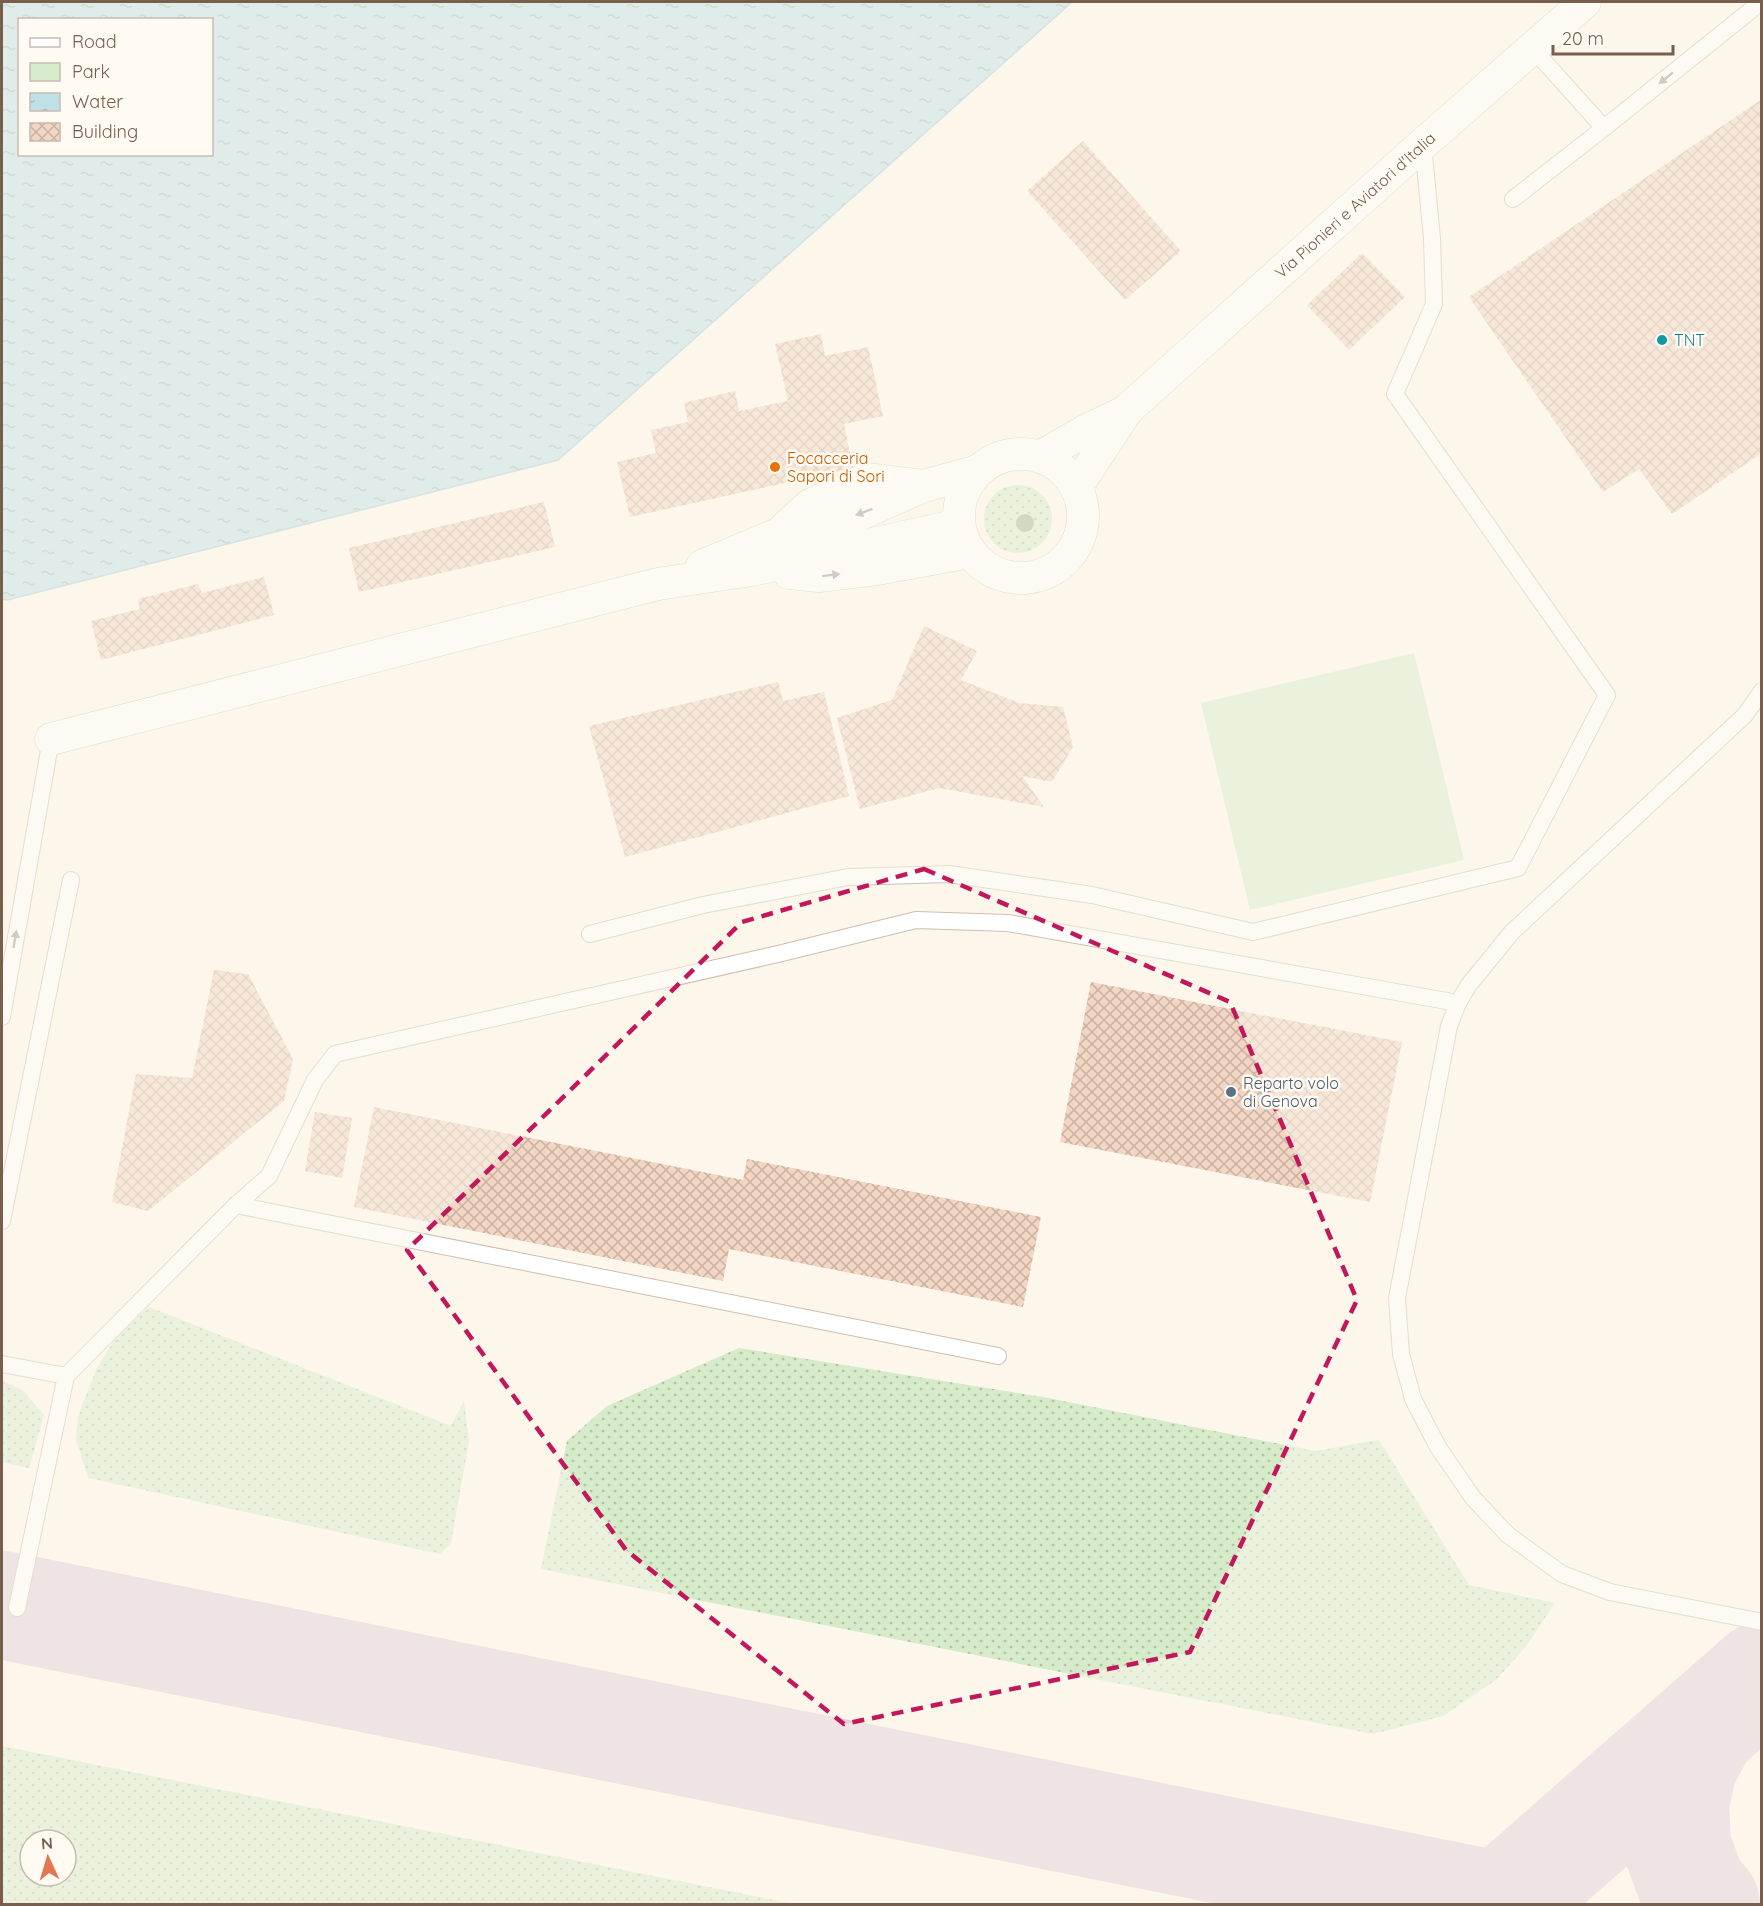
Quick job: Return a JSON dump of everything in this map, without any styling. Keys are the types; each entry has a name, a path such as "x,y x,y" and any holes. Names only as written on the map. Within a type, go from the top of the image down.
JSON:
{"street":[{"name":"Via Pionieri e Aviatori d'Italia","path":"1076,488 1127,410 1585,2"},
{"name":"Via Pionieri e Aviatori d'Italia","path":"1040,458 1085,431 1127,410"},
{"path":"1023,455 1040,458 1061,470 1076,488 1083,508 1082,528 1075,548 1061,564 1034,577 1013,578 985,567 965,539 960,506 962,496 966,487 984,466 1007,456 1023,455"},
{"path":"658,584 778,534 860,514 924,486 978,471"},
{"path":"51,739 658,584 965,539"}],"lane":[{"path":"1513,199 1761,2"},
{"path":"1532,48 1604,128"},
{"path":"590,934 703,905 848,877 949,874 1092,895 1253,932 1518,868 1607,695 1395,394 1434,304 1432,239 1423,144"},
{"path":"1761,691 1745,715 1512,932 1468,986 1449,1026 1397,1298 1401,1354 1413,1399 1438,1447 1473,1498 1508,1535 1562,1574 1610,1592 1761,1622"},
{"path":"2,1017 51,739"},
{"path":"2,1221 71,880"},
{"path":"17,1608 66,1376 236,1204 269,1176 315,1080 335,1054 778,954 916,920 1008,923 1458,1004"},
{"path":"236,1204 998,1356"},
{"path":"2,1364 66,1376"}],"highlighted area":[{"path":"924,869 1230,1002 1357,1300 1190,1652 844,1724 626,1550 407,1250 742,922"}],"green space":[{"path":"1018,485 1031,488 1042,495 1049,506 1052,519 1049,532 1042,543 1031,550 1018,553 1005,550 994,543 987,532 984,519 987,506 994,495 1005,488"},
{"path":"1414,653 1464,860 1250,910 1201,703"},
{"path":"149,1307 451,1426 464,1401 469,1441 451,1543 440,1554 88,1478 76,1439 78,1416 96,1370 116,1337"},
{"path":"739,1348 1043,1397 1315,1451 1379,1440 1469,1585 1555,1603 1526,1646 1497,1679 1443,1716 1373,1734 541,1569 567,1441 607,1406"},
{"path":"2,1380 23,1391 44,1415 29,1468 2,1462"},
{"path":"2,1746 794,1904 2,1904"}],"water":[{"path":"2,2 1072,2 558,460 7,600 2,599"}],"building":[{"path":"1762,99 1762,453 1672,514 1639,469 1603,492 1469,297"},
{"path":"1083,141 1181,251 1125,300 1027,191"},
{"path":"1362,253 1405,297 1349,350 1307,305"},
{"path":"821,334 825,356 868,347 883,416 844,424 853,468 630,517 617,462 656,453 651,430 688,422 684,403 735,391 739,411 788,401 775,344"},
{"path":"544,502 555,547 359,592 349,548"},
{"path":"264,577 274,615 101,660 91,621 140,609 138,599 198,584 202,593"},
{"path":"924,626 977,651 961,680 1019,703 1063,707 1073,747 1052,782 1022,776 1044,807 939,788 860,809 837,718 892,700"},
{"path":"778,682 783,701 824,692 849,796 625,857 589,726"},
{"path":"214,970 248,974 293,1059 284,1101 148,1211 112,1202 136,1074 192,1078"},
{"name":"Reparto volo di Genova","path":"1091,982 1402,1042 1370,1202 1060,1142"},
{"path":"374,1107 743,1180 747,1159 1041,1217 1023,1307 729,1249 723,1281 354,1207"},
{"path":"315,1112 352,1118 342,1178 305,1171"}],"taxiway":[{"path":"2,1605 1491,1904"},
{"path":"1502,1904 1762,1676"},
{"path":"1703,1728 1683,1766 1675,1804 1677,1846 1692,1887 1706,1904"}],"place":[{"name":"TNT","path":"1662,340"},
{"name":"Focacceria Sapori di Sori","path":"775,467"},
{"name":"Reparto volo di Genova","path":"1231,1092"}]}
